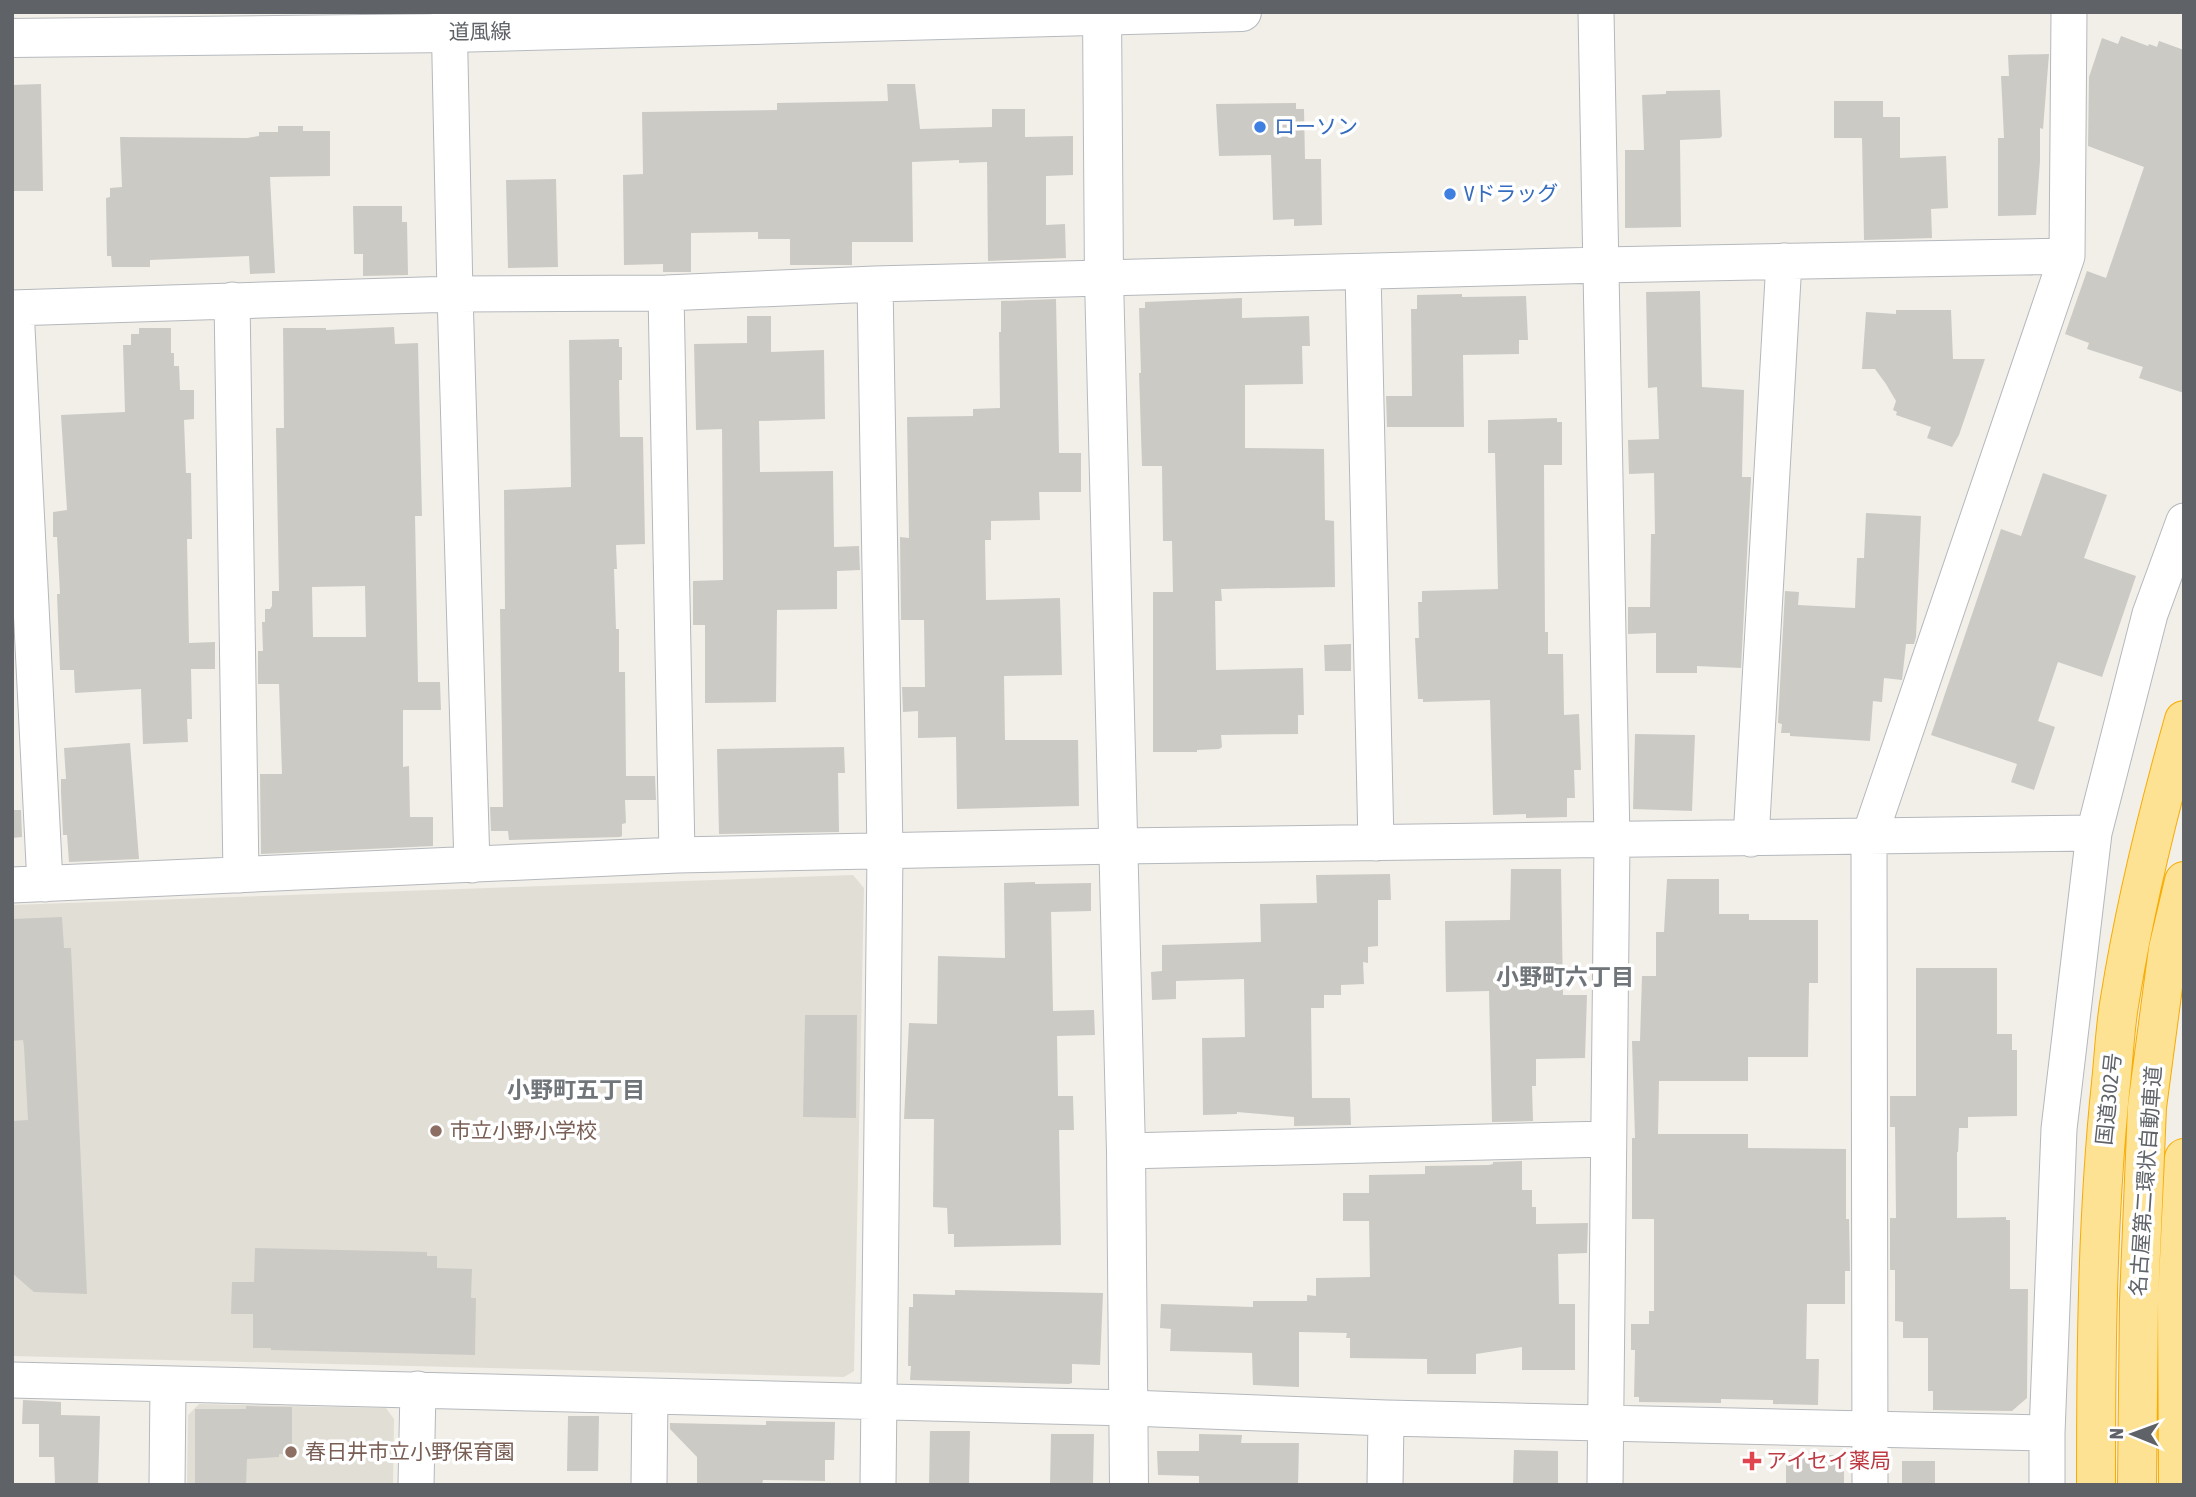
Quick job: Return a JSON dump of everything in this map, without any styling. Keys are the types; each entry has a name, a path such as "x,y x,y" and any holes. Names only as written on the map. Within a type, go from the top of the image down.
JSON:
{"highway":[{"name":"国道302号","path":"2096,1485 2097,1271 2105,1136 2119,1001 2141,889 2184,720"},
{"name":"名古屋第二環状自動車道","path":"2137,1485 2139,1301 2147,1107 2168,949 2184,881"},
{"name":"名古屋第二環状自動車道","path":"2178,1485 2177,1301 2184,1158"}],"street":[{"name":"道風線","path":"12,38 450,22 1242,12"},
{"path":"1596,12 1612,841 1605,1485"},
{"path":"1870,1485 1869,838 2067,256 2069,12"},
{"path":"1102,14 1104,279 1126,1150 1129,1485"},
{"path":"450,22 472,865"},
{"path":"2067,256 875,284 666,293 455,294 14,308 29,885 677,855 1120,846 2094,834"},
{"path":"1751,839 1784,261"},
{"path":"1363,272 1376,843"},
{"path":"875,284 885,852 878,1485"},
{"path":"666,293 677,855"},
{"path":"232,300 241,875"},
{"path":"2048,1485 2047,1433 2059,1129 2094,834 2150,614 2184,521"},
{"path":"1126,1150 1608,1139"},
{"path":"12,1380 1130,1408 1386,1418 2047,1433"},
{"path":"167,1485 168,1385"},
{"path":"416,1485 418,1389"},
{"path":"649,1485 650,1396"},
{"path":"1385,1485 1386,1418"}],"shaded area":[{"name":"市立小野小学校","path":"853,875 864,888 854,1371 844,1377 12,1356 12,905"},
{"name":"春日井市立小野保育園","path":"199,1404 386,1408 394,1419 393,1485 187,1485 188,1415"}],"building":[{"path":"2121,36 2148,46 2157,47 2159,41 2184,50 2184,393 2139,378 2143,367 2087,349 2089,343 2065,334 2087,271 2106,278 2144,167 2088,146 2089,77 2102,38 2118,44"},
{"path":"2049,54 2043,129 2040,128 2036,215 1998,216 1998,138 2004,138 2001,76 2009,76 2008,55"},
{"path":"41,84 43,191 12,191 12,85"},
{"path":"887,84 915,84 920,129 992,127 992,109 1025,109 1025,137 1073,136 1073,175 1046,176 1046,225 1065,224 1066,258 988,261 987,162 959,163 959,160 912,162 913,242 852,242 852,265 790,265 790,239 758,239 758,232 691,233 691,272 663,272 663,264 624,265 623,175 643,174 642,112 777,110 777,103 888,101"},
{"path":"1720,90 1722,136 1680,140 1681,227 1625,228 1625,150 1644,150 1642,95 1666,94 1666,91"},
{"path":"1834,101 1883,101 1883,117 1900,117 1900,158 1946,156 1948,208 1931,209 1932,238 1864,240 1862,138 1834,138"},
{"path":"1296,103 1296,109 1304,109 1305,159 1321,159 1322,225 1294,226 1294,219 1273,220 1271,155 1219,156 1216,104"},
{"path":"278,126 303,126 303,131 330,131 330,176 270,177 275,273 250,274 249,256 150,260 150,267 112,267 111,256 107,256 106,198 110,197 110,188 122,187 120,137 247,138 259,136 259,132 278,132"},
{"path":"556,179 558,267 508,268 506,180"},
{"path":"353,206 402,206 402,222 407,222 408,275 363,276 363,254 354,254"},
{"path":"1700,291 1702,387 1744,390 1742,477 1751,479 1741,668 1697,666 1697,673 1656,673 1656,633 1628,634 1628,607 1650,607 1651,534 1655,534 1654,473 1629,474 1628,440 1659,439 1657,387 1648,388 1646,292"},
{"path":"1462,294 1462,297 1526,296 1528,340 1519,340 1519,354 1463,355 1464,427 1387,427 1386,396 1412,396 1411,309 1417,309 1417,295"},
{"path":"1242,298 1242,318 1309,316 1310,346 1302,346 1303,384 1245,385 1245,448 1324,449 1325,520 1334,521 1335,587 1221,589 1222,601 1215,601 1216,670 1303,668 1304,715 1298,715 1298,734 1221,735 1222,747 1219,749 1153,752 1153,592 1173,592 1172,541 1163,541 1162,466 1142,466 1139,308 1145,308 1145,302"},
{"path":"1056,299 1059,453 1081,453 1081,492 1039,492 1040,520 991,521 991,540 985,540 986,600 1060,598 1062,675 1004,676 1005,740 1078,740 1079,806 957,809 956,737 918,738 918,711 903,712 902,687 925,687 924,620 901,620 900,537 909,538 907,417 973,416 973,409 1000,408 1001,301"},
{"path":"1896,310 1951,310 1953,359 1985,359 1959,435 1952,447 1927,438 1931,427 1896,415 1897,412 1893,410 1896,401 1875,369 1862,369 1866,312 1896,314"},
{"path":"747,316 771,316 771,352 824,350 825,419 759,421 760,472 833,471 834,547 859,546 860,570 837,571 837,609 777,610 776,702 705,703 705,625 693,625 693,581 723,580 722,429 696,430 694,344 747,343"},
{"path":"394,327 395,344 418,343 422,516 415,516 418,682 440,682 441,710 403,710 403,767 409,766 410,817 433,817 433,846 261,854 260,774 282,774 279,684 258,684 258,651 263,651 262,622 265,622 265,609 272,606 272,591 279,591 276,428 284,428 283,328 326,330","holes":["365,586 366,637 313,637 312,587"]},
{"path":"139,328 171,328 171,353 174,353 174,366 179,366 180,390 194,390 194,419 184,420 186,473 191,473 192,539 187,539 189,643 215,642 215,669 191,669 192,719 187,719 188,742 143,744 141,689 75,693 74,670 60,670 57,594 60,594 57,537 53,537 53,512 67,510 61,415 125,412 123,345 131,345 131,334 139,334"},
{"path":"619,339 619,347 622,347 622,380 619,380 620,437 643,437 645,544 616,545 617,569 614,569 619,672 625,672 626,776 655,776 656,800 625,800 626,823 622,824 620,837 509,840 508,831 491,831 490,807 503,807 500,609 505,609 504,490 571,487 569,340"},
{"path":"1557,418 1557,422 1562,422 1562,465 1544,465 1545,632 1548,632 1548,654 1563,654 1564,715 1579,714 1581,770 1574,770 1575,798 1567,798 1567,817 1526,818 1526,814 1493,815 1490,700 1423,702 1423,699 1418,699 1415,638 1419,638 1418,602 1422,602 1422,591 1498,589 1495,453 1488,453 1488,420"},
{"path":"2043,473 2107,495 2084,558 2136,576 2102,677 2058,662 2038,721 2055,727 2034,790 2011,782 2017,764 1931,735 2001,529 2021,536"},
{"path":"1866,513 1921,516 1916,637 1914,644 1906,644 1902,680 1884,678 1882,702 1873,701 1870,741 1790,736 1790,733 1781,733 1782,724 1778,723 1785,591 1799,592 1798,605 1855,608 1857,558 1864,558"},
{"path":"1351,644 1351,671 1325,671 1324,645"},
{"path":"1635,734 1695,735 1692,811 1633,809"},
{"path":"130,743 139,859 69,862 67,835 63,835 61,792 61,779 66,779 64,748"},
{"path":"844,747 845,773 838,773 839,832 719,834 717,749"},
{"path":"12,810 21,810 22,837 12,838"},
{"path":"1511,869 1561,869 1563,995 1587,995 1585,1058 1536,1059 1536,1086 1532,1086 1533,1121 1492,1122 1489,991 1446,992 1445,921 1510,920"},
{"path":"1390,874 1391,900 1378,900 1378,946 1368,947 1368,963 1363,962 1364,984 1341,985 1341,995 1324,995 1324,1008 1311,1008 1312,1098 1350,1098 1351,1125 1294,1126 1294,1117 1237,1112 1203,1115 1202,1038 1245,1037 1244,979 1176,981 1176,999 1152,1000 1151,972 1162,971 1162,945 1261,942 1260,904 1317,903 1316,875"},
{"path":"1667,879 1719,879 1719,914 1749,914 1749,920 1818,920 1818,983 1809,983 1808,1057 1748,1057 1748,1081 1659,1081 1658,1134 1748,1134 1748,1148 1846,1149 1846,1219 1849,1219 1850,1271 1845,1271 1845,1304 1807,1304 1806,1359 1819,1359 1818,1405 1773,1404 1773,1400 1721,1399 1721,1403 1639,1402 1639,1397 1634,1397 1635,1350 1631,1350 1631,1324 1649,1324 1649,1311 1654,1311 1654,1219 1632,1219 1632,1138 1635,1138 1632,1041 1640,1041 1642,976 1656,976 1656,932 1664,932"},
{"path":"1004,883 1091,883 1091,911 1051,912 1053,1011 1094,1010 1095,1035 1057,1036 1058,1096 1073,1096 1074,1130 1059,1130 1061,1245 954,1247 954,1234 948,1234 947,1208 933,1207 934,1119 904,1119 909,1023 937,1024 938,956 1005,958"},
{"path":"62,917 64,948 71,948 87,1294 34,1292 12,1273 12,1121 28,1120 23,1040 12,1041 12,919"},
{"path":"1916,968 1997,968 1997,1034 2012,1034 2012,1050 2017,1050 2017,1116 1968,1117 1968,1128 1959,1128 1957,1152 1957,1218 2006,1217 2006,1220 2010,1220 2010,1289 2028,1289 2027,1398 2012,1411 1933,1410 1933,1391 1928,1391 1928,1338 1903,1338 1903,1322 1895,1321 1895,1270 1890,1270 1890,1218 1896,1218 1895,1127 1890,1127 1890,1096 1916,1096"},
{"path":"805,1015 857,1015 856,1118 803,1117"},
{"path":"1522,1161 1522,1190 1532,1190 1536,1224 1588,1223 1587,1253 1558,1254 1559,1304 1575,1304 1575,1370 1522,1370 1522,1347 1476,1354 1476,1374 1427,1374 1427,1359 1350,1358 1350,1338 1346,1338 1347,1333 1299,1332 1299,1387 1253,1385 1252,1353 1170,1351 1171,1329 1160,1328 1161,1304 1253,1307 1253,1301 1307,1301 1307,1295 1316,1296 1316,1278 1370,1277 1369,1221 1343,1221 1343,1193 1369,1193 1369,1175 1425,1174 1425,1166 1489,1165 1493,1162"},
{"path":"255,1248 427,1252 427,1256 437,1256 437,1268 472,1269 471,1298 476,1298 475,1355 253,1348 253,1314 231,1314 232,1282 254,1282"},
{"path":"955,1290 1103,1293 1100,1365 1072,1364 1072,1383 1069,1384 910,1380 909,1307 913,1307 913,1294 955,1295"},
{"path":"23,1400 61,1402 61,1415 100,1416 98,1485 55,1484 54,1457 39,1457 39,1424 22,1424"},
{"path":"246,1406 292,1407 292,1454 247,1459 246,1485 195,1485 195,1409 246,1409"},
{"path":"568,1416 599,1416 598,1471 567,1471"},
{"path":"766,1421 835,1422 834,1460 825,1460 825,1481 763,1480 762,1485 697,1485 697,1457 670,1429 670,1423 766,1425"},
{"path":"930,1431 970,1431 969,1484 929,1485"},
{"path":"1051,1434 1094,1434 1093,1485 1050,1485"},
{"path":"1199,1434 1242,1435 1241,1443 1299,1443 1298,1485 1199,1485 1199,1476 1158,1475 1157,1451 1199,1451"},
{"path":"1514,1450 1558,1451 1558,1485 1513,1485"},
{"path":"1786,1455 1844,1455 1844,1485 1786,1485"},
{"path":"1902,1461 1935,1461 1935,1485 1902,1485"}],"place":[{"name":"ローソン","path":"1260,127"},
{"name":"Vドラッグ","path":"1450,194"},
{"name":"市立小野小学校","path":"436,1131"},
{"name":"春日井市立小野保育園","path":"291,1452"},
{"name":"アイセイ薬局","path":"1752,1461"}],"district":[{"name":"小野町六丁目","path":"1565,977"},
{"name":"小野町五丁目","path":"576,1090"}]}
